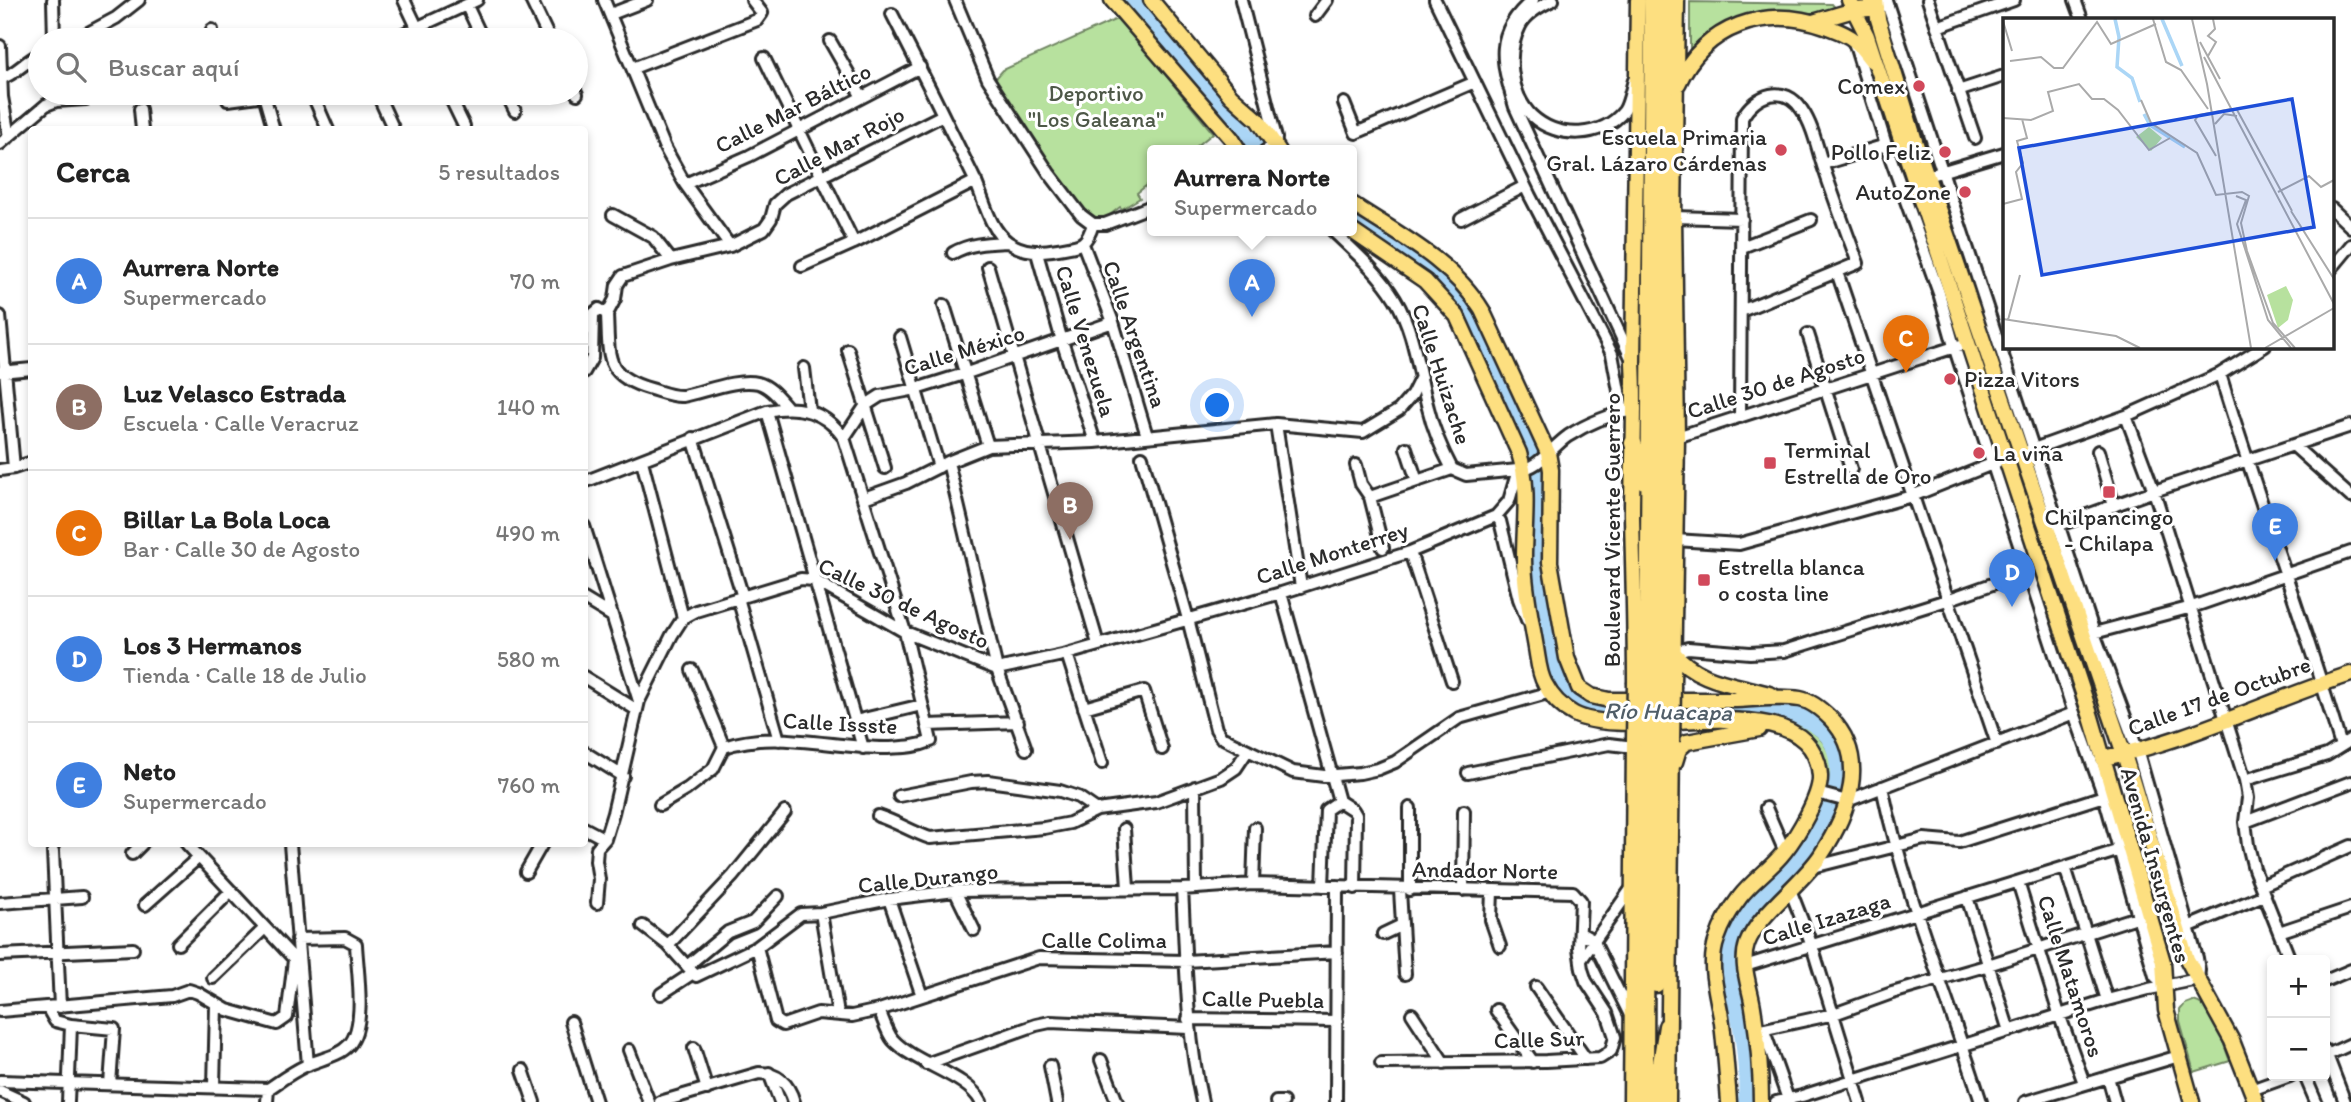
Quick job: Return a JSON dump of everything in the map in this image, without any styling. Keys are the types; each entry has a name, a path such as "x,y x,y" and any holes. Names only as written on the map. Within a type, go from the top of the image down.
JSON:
{"highway":[{"name":"Boulevard Vicente Guerrero","path":"1653,0 1650,502 1654,683"},
{"name":"Boulevard Vicente Guerrero","path":"1645,1102 1649,742 1654,683 1665,0"},
{"path":"1633,443 1650,502"},
{"name":"Boulevard Vicente Guerrero","path":"1649,742 1654,1102"},
{"path":"1654,1102 1667,1026"}],"main road":[{"path":"1112,0 1236,145"},
{"path":"1151,0 1231,96 1258,121 1270,145"},
{"name":"Boulevard Vicente Guerrero","path":"1631,1102 1633,886 1654,683 1629,411 1633,363 1638,0"},
{"name":"Boulevard Vicente Guerrero","path":"1654,683 1673,652 1677,437 1674,217 1677,0"},
{"path":"1812,22 1852,5 1869,9 1875,0"},
{"path":"1875,0 1884,43 1927,176 1928,201 2028,451 2110,713 2130,752 2183,930 2191,970 2232,1041 2254,1096"},
{"name":"Avenida Insurgentes","path":"1852,5 1867,36 1928,201 1961,345 2007,458 2031,534 2081,718 2103,758 2156,934 2163,962 2166,1010 2192,1102"},
{"path":"1675,92 1683,74 1715,37 1737,25 1760,18 1786,17 1812,22 1853,39 1875,63"},
{"path":"1357,207 1428,254 1455,276 1482,310 1551,470 1549,548 1553,586 1567,658 1579,688 1591,696 1609,700 1803,699 1815,705 1841,730 1849,745 1853,766 1851,787 1831,837 1813,867 1756,927 1747,944 1745,966 1760,1031 1761,1102"},
{"path":"1357,234 1425,281 1457,316 1519,453 1527,506 1525,580 1534,637 1543,682 1563,707 1595,722 1692,720 1773,725 1796,732 1808,743 1820,777 1817,793 1784,852 1741,895 1716,941 1712,958 1722,1022 1729,1102"},
{"path":"1939,293 1944,269"},
{"path":"1673,652 1690,668 1707,677 1780,698"},
{"name":"Calle 17 de Octubre","path":"2103,758 2227,721 2351,674"},
{"path":"1672,788 1675,758 1686,742 1773,725"},
{"name":"Boulevard Vicente Guerrero","path":"1649,742 1672,788 1668,1102"}],"street":[{"path":"53,0 54,28"},
{"path":"97,28 116,18 139,0"},
{"path":"404,0 416,26"},
{"path":"531,0 544,28"},
{"path":"604,0 665,148 685,184 730,246"},
{"path":"611,14 647,0"},
{"path":"633,68 757,20 762,13 752,0"},
{"path":"955,0 988,79 1049,173 1081,215 1093,224 1105,224 1147,208"},
{"path":"1241,0 1276,138 1273,145"},
{"path":"1315,16 1327,0"},
{"path":"1370,497 1452,468 1466,475 1523,470 1570,435 1596,422 1629,411 1612,354 1525,186 1435,0"},
{"path":"1511,0 1524,14"},
{"path":"1533,0 1505,41 1502,58 1514,107 1633,363"},
{"path":"1553,0 1524,14 1513,46 1513,76 1523,103 1532,116 1546,124 1580,134 1609,124 1625,109 1635,74"},
{"path":"1838,0 1852,5"},
{"path":"1886,0 2028,451"},
{"path":"1928,0 1975,138"},
{"path":"2075,0 2082,18"},
{"path":"1937,27 2007,1"},
{"path":"412,28 472,3 479,28"},
{"path":"892,14 976,181 996,230 1008,242 1037,253 1083,244 1089,237 1093,224"},
{"path":"1853,39 1886,145 1939,293 1961,345 1993,464 2081,718 2140,916 2155,976 2165,986"},
{"path":"830,41 862,97"},
{"path":"0,46 5,140"},
{"path":"764,58 854,243"},
{"path":"1,79 12,75 28,60"},
{"name":"Calle Mar Báltico","path":"685,184 749,156 920,67"},
{"path":"1958,91 2003,76"},
{"path":"1344,103 1356,133 1475,82"},
{"path":"1740,416 1742,118 1756,99 1771,94 1783,95 1797,103 1803,111 1857,263 1741,311"},
{"path":"5,140 46,105"},
{"path":"268,105 273,126"},
{"path":"317,105 326,126"},
{"path":"383,105 392,126"},
{"path":"454,105 464,126"},
{"path":"512,105 515,111"},
{"path":"140,109 142,126"},
{"name":"Calle Mar Rojo","path":"607,314 623,276 671,260 730,246 764,229 771,219 775,204 786,194 943,115"},
{"path":"1823,164 1886,145"},
{"path":"1927,176 2003,153"},
{"path":"802,266 854,243 976,181"},
{"path":"1461,219 1525,186"},
{"path":"2334,211 2351,227"},
{"path":"613,215 653,237 671,260"},
{"path":"1674,217 1742,219"},
{"path":"1742,247 1811,220"},
{"name":"Calle Huizache","path":"1338,236 1362,259 1395,299 1408,325 1428,410 1452,468"},
{"path":"953,253 963,247 1008,242"},
{"name":"Calle Argentina","path":"1083,244 1112,322 1147,436"},
{"path":"2334,266 2351,245"},
{"name":"Calle Venezuela","path":"1037,253 1095,442"},
{"path":"988,267 1098,645"},
{"path":"1837,272 1997,744"},
{"path":"944,304 988,446"},
{"path":"588,365 592,358 593,314 599,309 607,314 609,354 613,369 634,384 678,397 746,382 759,383 771,390 787,407"},
{"path":"0,316 3,372 14,468"},
{"name":"Calle México","path":"866,405 880,396 967,373 1112,322"},
{"path":"1808,334 1852,469"},
{"path":"900,337 944,464 997,669 1026,749"},
{"name":"Calle 30 de Agosto","path":"1677,437 1961,345"},
{"path":"1675,540 1739,544 1912,496 2007,458 2126,416 2220,374 2262,348"},
{"path":"848,350 885,468"},
{"path":"804,368 809,410"},
{"path":"3,372 28,369"},
{"path":"2220,374 2246,461 2322,683 2340,746"},
{"path":"864,499 988,446 1095,442 1276,424 1363,432 1399,410 1412,395 1421,377"},
{"path":"588,481 642,461 693,438 767,411 787,407 809,410 835,426 844,438 866,405"},
{"path":"767,411 863,748"},
{"path":"2126,416 2192,607 2245,780 2249,798 2245,822 2248,845 2288,955"},
{"path":"1276,424 1301,587"},
{"path":"2031,534 2351,426"},
{"path":"693,438 741,598 779,740"},
{"name":"Calle Issste","path":"724,747 743,740 779,740 863,748 909,747 931,741 905,632 844,438"},
{"path":"2294,446 2351,497"},
{"path":"1406,448 1417,481"},
{"path":"2098,451 2114,506"},
{"path":"1142,457 1218,734 1293,772 1333,775 1378,769 1395,761 1459,718 1551,692"},
{"path":"597,903 597,848 605,839 623,776 638,706 683,618 642,461"},
{"path":"0,470 28,463"},
{"path":"1356,465 1361,484 1370,497 1383,548"},
{"path":"1523,470 1509,501 1496,516 1506,542 1519,599 1534,637"},
{"name":"Calle Monterrey","path":"997,669 1067,654 1301,587 1410,552 1496,516"},
{"path":"2053,528 2094,633 2130,752"},
{"path":"588,539 638,706"},
{"path":"1410,552 1452,681"},
{"path":"2094,633 2192,607 2351,552"},
{"path":"1673,652 1688,648 1750,653 1784,651 1948,600 2029,571"},
{"name":"Calle 30 de Agosto","path":"683,618 696,611 801,579 814,580 905,632 997,669"},
{"path":"1281,593 1339,801 1353,810 1356,816 1355,888"},
{"path":"588,601 612,616"},
{"path":"1067,654 1102,763"},
{"path":"660,805 713,769 724,747 692,670"},
{"path":"588,679 638,706"},
{"path":"1084,708 1144,691 1162,749"},
{"path":"855,722 922,705"},
{"path":"1817,793 1845,800 1997,744 2081,718 2110,713"},
{"path":"928,725 1018,722"},
{"path":"2245,780 2327,755 2351,740"},
{"path":"1468,774 1609,744 1649,742"},
{"path":"878,816 930,838 1044,828 1070,823 1097,810 1156,802 1221,778 1236,768 1248,750"},
{"path":"588,754 623,776"},
{"path":"899,796 989,781 1060,791 1078,797 1097,810"},
{"path":"2245,822 2351,782"},
{"path":"1195,787 1196,888"},
{"path":"1882,787 1905,881 1919,913 1981,1102"},
{"path":"1813,867 1924,839 1959,842 2104,796"},
{"path":"1323,886 1326,810 1339,801"},
{"path":"1405,974 1402,925 1410,808"},
{"path":"1766,808 1784,852"},
{"path":"1463,890 1464,811"},
{"path":"668,946 733,876 785,812"},
{"path":"1253,884 1255,828"},
{"path":"1124,829 1128,888"},
{"path":"588,830 605,839"},
{"path":"2183,930 2351,846"},
{"path":"132,853 139,847"},
{"path":"190,847 297,963"},
{"path":"289,847 297,963 308,1065"},
{"path":"526,872 540,847"},
{"path":"53,850 60,1007"},
{"name":"Calle Izazaga","path":"1745,966 2120,850"},
{"path":"145,905 200,857"},
{"path":"2066,867 2107,1000"},
{"name":"Calle Matamoros","path":"2018,881 2059,1014 2084,1083"},
{"name":"Calle Durango","path":"692,972 757,947 801,914 821,913 889,899 955,891 1182,889 1253,884"},
{"name":"Andador Norte","path":"1253,884 1405,890 1573,892 1581,901 1580,933"},
{"path":"1336,886 1336,1102"},
{"path":"1581,960 1633,886"},
{"path":"1182,889 1188,1024 1202,1102"},
{"path":"1492,890 1491,920 1500,946"},
{"path":"178,944 231,891"},
{"path":"955,891 974,930"},
{"path":"1791,892 1812,946 1860,1102"},
{"path":"661,994 692,972 728,932 753,922 778,896"},
{"path":"0,903 82,897"},
{"path":"1967,897 2009,1031"},
{"path":"889,899 922,996"},
{"path":"2279,932 2351,908"},
{"path":"821,913 838,1014"},
{"path":"1789,1101 1760,1031 1833,1014 2140,916"},
{"path":"1383,934 1402,925"},
{"path":"643,926 668,946 692,972"},
{"path":"213,978 265,928"},
{"path":"1580,933 1593,940 1632,1019"},
{"name":"Calle Sur","path":"1381,1063 1533,1062 1600,1058 1611,1051 1615,1037 1607,1013 1586,981 1581,960 1580,933"},
{"path":"0,1081 268,1088 308,1065 335,1055 348,1046 357,1033 359,1008 356,944 345,938 297,939"},
{"name":"Calle Colima","path":"757,947 779,1024 818,1013 852,1016 879,1010 1039,958 1186,961 1337,953"},
{"path":"0,955 133,949"},
{"path":"0,1011 172,996 189,990 216,1005 277,1024 287,1017 297,963"},
{"path":"2330,979 2351,970"},
{"path":"1776,1102 1789,1101 2107,1000 2198,979"},
{"path":"1536,987 1586,1059"},
{"path":"214,1086 216,1005"},
{"path":"47,1007 55,1021 114,1030 110,1084"},
{"path":"879,1010 892,1039 926,1064 971,1088 981,1102"},
{"path":"1496,1010 1533,1062"},
{"path":"1412,1014 1444,1063"},
{"name":"Calle Puebla","path":"926,1064 1050,1022 1188,1024 1337,1021"},
{"path":"570,1022 596,1102"},
{"path":"68,1102 71,1025"},
{"path":"2330,1055 2351,1044"},
{"path":"694,1048 707,1089"},
{"path":"629,1050 649,1102"},
{"path":"2025,1102 2179,1056"},
{"path":"1101,1060 1116,1102"},
{"path":"1050,1066 1057,1102"},
{"path":"2330,1066 2345,1102"},
{"path":"523,1070 534,1102"},
{"path":"660,1102 759,1073 769,1073 782,1080 791,1090 794,1102"},
{"path":"769,1073 779,1102"},
{"path":"2108,1077 2115,1102"},
{"path":"2254,1096 2281,1081"},
{"path":"2307,1081 2316,1102"},
{"path":"267,1102 268,1088"},
{"path":"0,1091 24,1102"},
{"path":"1276,1102 1283,1102"}],"green space":[{"path":"1690,2 1832,4 1838,11 1832,16 1741,22 1690,62"},
{"name":"Deportivo \"Los Galeana\"","path":"1119,18 1213,133 1198,145 1147,145 1147,185 1137,193 1140,198 1122,209 1120,207 1097,225 990,85 1003,70"},
{"path":"1758,702 1803,704 1843,734 1847,773 1842,744 1825,724 1815,717 1792,709"},
{"path":"1769,716 1797,723 1818,736 1830,756 1834,785 1829,784 1821,752 1806,734 1784,724 1752,717"},
{"path":"2193,1001 2207,1009 2212,1017 2230,1061 2194,1072 2180,1022 2180,1010"}],"waterway":[{"name":"Río Huacapa","path":"1129,0 1253,145"},
{"name":"Río Huacapa","path":"1357,222 1419,266 1463,308 1475,324 1531,448 1538,472 1537,579 1556,678 1562,692 1591,710 1793,713 1823,729 1833,742 1839,775 1830,806 1803,851 1742,922 1728,954 1728,978 1740,1017 1745,1048 1747,1102"}],"place":[{"name":"Comex","path":"1919,86"},
{"name":"Escuela Primaria Gral. Lázaro Cárdenas","path":"1781,150"},
{"name":"Pollo Feliz","path":"1945,152"},
{"name":"AutoZone","path":"1965,192"},
{"name":"Aurrera Norte","path":"1252,317"},
{"name":"Billar La Bola Loca","path":"1906,373"},
{"name":"Pizza Vitors","path":"1950,379"},
{"name":"La viña","path":"1979,453"},
{"name":"Terminal Estrella de Oro","path":"1770,463"},
{"name":"Chilpancingo - Chilapa","path":"2109,492"},
{"name":"Luz Velasco Estrada","path":"1070,540"},
{"name":"Neto","path":"2275,561"},
{"name":"Estrella blanca o costa line","path":"1704,580"},
{"name":"Los 3 Hermanos","path":"2012,607"}]}
